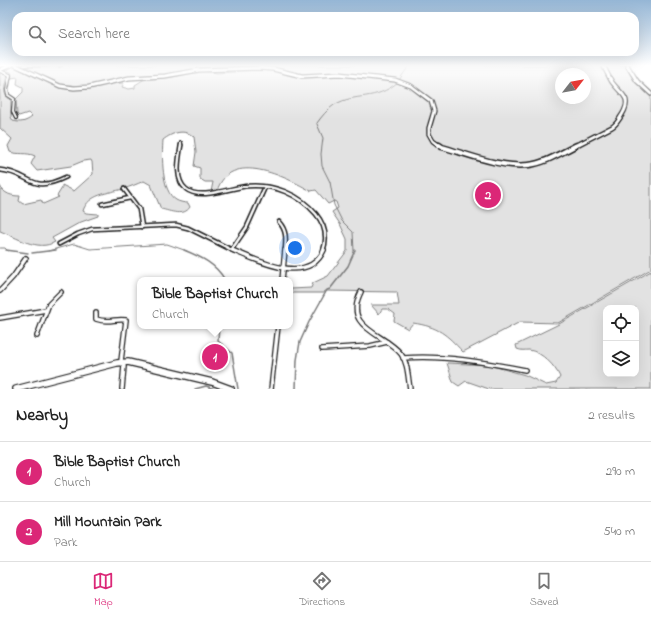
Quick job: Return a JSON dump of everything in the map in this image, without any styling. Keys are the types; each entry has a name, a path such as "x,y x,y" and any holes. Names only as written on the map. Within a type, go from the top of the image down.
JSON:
{"street":[{"path":"8,83 6,92 14,99 13,112 16,118"},
{"path":"54,83 60,86 74,88 107,83"},
{"path":"405,83 424,95 432,104 434,114 428,132 431,139 435,143 448,150 474,155 496,163 518,166 548,160 616,124 626,108 627,101 613,83"},
{"path":"639,83 651,94"},
{"path":"59,244 88,230 170,225 184,227 262,262 283,268 309,268 315,264 324,249 326,239 325,230 317,215 302,199 285,190 265,187 244,186 205,194 190,191 184,187 180,179 181,143"},
{"path":"0,170 15,172 34,184 40,185 55,182 66,177"},
{"path":"232,249 247,228 265,187"},
{"path":"124,189 130,198 136,203 141,212 142,227"},
{"path":"102,204 130,198"},
{"path":"279,222 284,228 286,236 282,277"},
{"path":"0,291 26,258"},
{"path":"37,336 46,310 52,300 61,292"},
{"path":"361,292 356,307 359,320 368,331 396,348 403,358 407,368 410,389"},
{"path":"0,318 46,310"},
{"path":"96,313 96,319 101,321 126,320 121,361 122,389"},
{"path":"271,389 278,329"},
{"path":"322,349 370,346 387,342"},
{"path":"403,358 416,357 478,361 525,370"},
{"path":"16,389 122,362 135,363 212,382 231,389"}],"shaded area":[{"path":"0,83 5,83 5,92 11,100 11,117 13,121 18,122 23,122 32,117 28,113 19,116 17,114 16,99 23,92 23,87 17,83 49,83 60,88 76,89 124,83 122,87 129,89 135,88 135,85 138,83 555,83 555,104 591,104 591,83 637,83 651,97 651,269 558,323 520,322 463,352 452,340 436,329 413,323 408,329 394,321 395,314 388,309 382,309 379,314 371,305 399,305 397,292 325,291 324,293 293,293 293,289 311,288 313,283 328,276 347,251 347,239 332,212 338,208 336,202 334,201 328,204 316,190 311,191 288,179 260,170 246,169 234,171 224,178 217,191 211,192 213,182 205,182 200,179 200,168 194,166 196,152 194,137 190,134 182,132 170,135 163,140 162,155 165,181 171,195 177,201 188,203 190,207 184,212 181,213 161,209 151,185 144,181 126,188 100,195 89,201 83,211 86,213 98,214 98,216 81,222 52,238 55,242 48,245 27,242 0,231 0,186 8,194 20,196 19,201 23,204 41,200 43,204 59,197 57,196 62,188 62,185 74,191 93,174 91,160 83,161 71,166 37,171 31,164 35,156 10,152 8,146 12,139 0,128"},
{"path":"59,83 102,83 78,86"},
{"path":"651,271 651,389 489,389 466,381 459,386 453,382 447,363 489,365 525,375 546,385 556,383 560,377 548,360 534,351 517,349 516,345 559,324"}],"waterway":[{"path":"317,123 334,105 342,101 373,95 390,88 396,83"},
{"path":"317,124 323,138 321,154 322,166 330,182 334,205 342,221 353,232 354,251"},
{"path":"48,251 74,244 90,249 167,244 187,251"},
{"path":"0,248 5,248 7,250"},
{"path":"7,250 28,253"},
{"path":"48,251 56,250"},
{"path":"184,250 213,265 223,277"},
{"path":"296,389 297,360 300,342 309,322 327,290 330,289 348,266 355,250"},
{"path":"32,253 48,251"},
{"path":"219,329 218,341 232,353 238,389"},
{"path":"195,389 206,386 214,389"}],"place":[{"name":"Mill Mountain Park","path":"488,195"},
{"name":"Bible Baptist Church","path":"215,357"}]}
